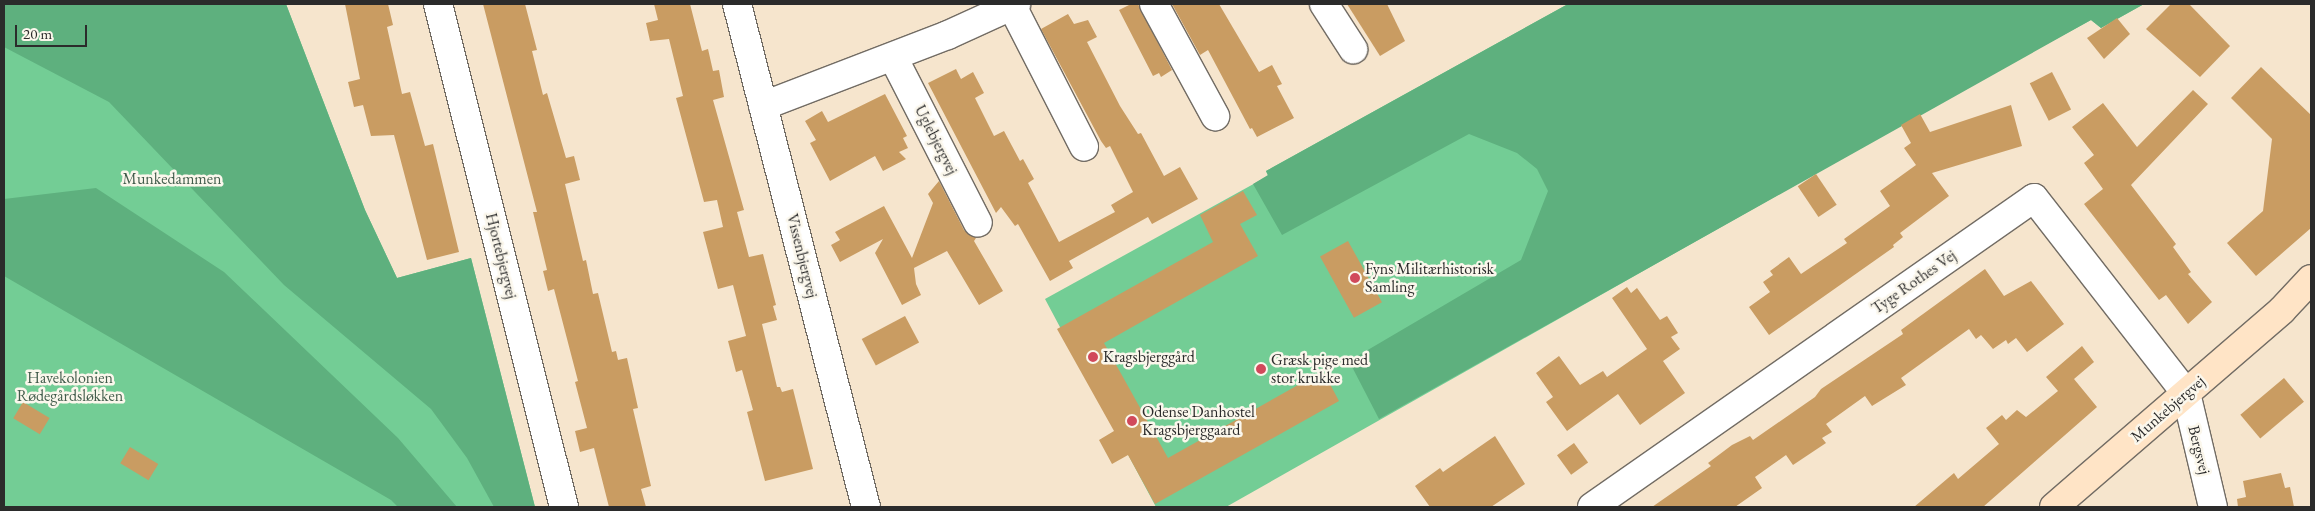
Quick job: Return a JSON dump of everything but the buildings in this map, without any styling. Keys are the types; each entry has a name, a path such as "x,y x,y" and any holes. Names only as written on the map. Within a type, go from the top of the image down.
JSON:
{"street":[{"name":"Hjortebjergvej","path":"438,4 564,507"},
{"name":"Vissenbjergvej","path":"737,4 866,507"},
{"path":"1154,4 1215,116"},
{"path":"1324,4 1353,49"},
{"path":"763,106 827,79 893,57 1007,6 1084,146"},
{"name":"Uglebjergvej","path":"893,57 978,222"},
{"name":"Tyge Rothes Vej","path":"1592,507 2034,198 2186,394"},
{"name":"Munkebjergvej","path":"2054,507 2282,310 2311,279"},
{"name":"Munkebjergvej","path":"2282,310 2311,295"},
{"name":"Bergsvej","path":"2186,394 2213,507"}],"green space":[{"name":"Munkedammen","path":"4,4 286,4 365,210 397,278 471,258 535,507 4,507"},
{"path":"4,4 286,4 365,210 397,278 471,258 535,507 494,507 467,458 431,409 284,285 109,102 4,47"},
{"path":"1568,4 2144,4 2101,28 2091,20 1988,76 1226,507 1156,507 1045,299 1268,176 1266,171"},
{"path":"1568,4 2144,4 2101,28 2091,20 1379,419 1349,361 1521,260 1548,191 1537,169 1517,153 1469,134 1282,235 1253,184 1268,175 1266,171"},
{"path":"96,188 224,272 398,438 457,507 398,507 391,500 4,276 4,199"}],"place":[{"name":"Fyns Militærhistorisk Samling","path":"1355,278"},
{"name":"Kragsbjerggård","path":"1093,357"},
{"name":"Græsk pige med stor krukke","path":"1261,369"},
{"name":"Odense Danhostel Kragsbjerggaard","path":"1132,421"}],"park label":[{"name":"Havekolonien Rødegårdsløkken","path":"70,387"}]}
